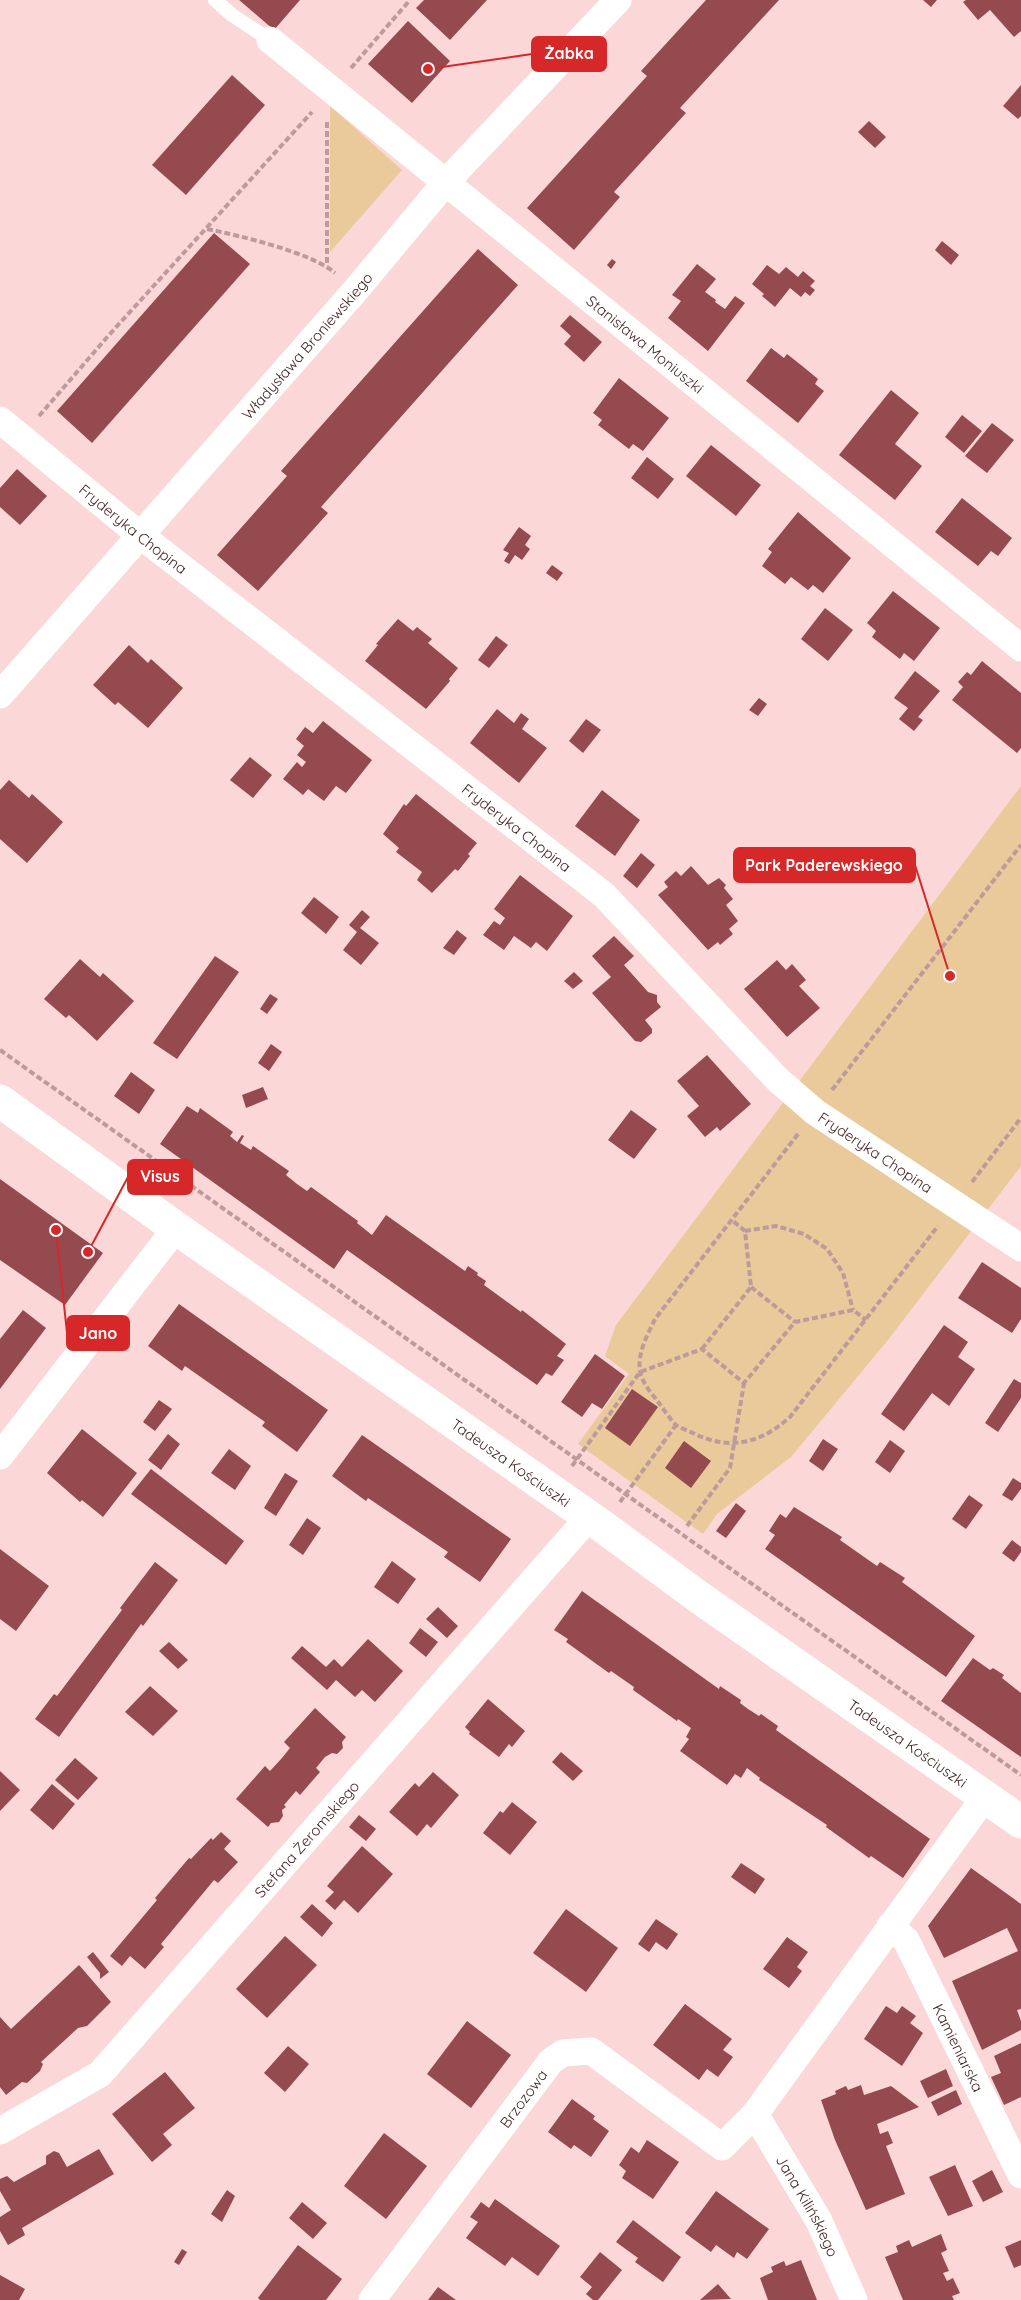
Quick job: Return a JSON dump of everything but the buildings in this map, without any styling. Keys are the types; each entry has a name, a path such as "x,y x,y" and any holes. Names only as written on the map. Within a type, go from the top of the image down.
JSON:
{"street":[{"name":"Władysława Broniewskiego","path":"0,695 355,291 446,182 618,0"},
{"name":"Stanisława Moniuszki","path":"270,40 1021,648"},
{"name":"Fryderyka Chopina","path":"10,428 140,535 604,895 778,1080 815,1112 1021,1248"},
{"name":"Tadeusza Kościuszki","path":"0,1101 176,1228 1021,1822"},
{"path":"0,1456 176,1228"},
{"name":"Stefana Żeromskiego","path":"0,2131 100,2074 596,1522"},
{"path":"755,2115 984,1798"},
{"name":"Kamieniarska","path":"890,1926 906,1940 1021,2175"},
{"name":"Brzozowa","path":"372,2300 551,2061 563,2053 591,2051 722,2147 755,2115"},
{"name":"Jana Kilińskiego","path":"755,2115 819,2222 854,2300"}],"lane":[{"path":"214,0 270,40"}],"path":[{"path":"10,428 206,228 410,0"},
{"path":"327,266 327,105 332,89"},
{"path":"206,228 241,235 327,266 355,291"},
{"path":"553,1492 640,1372 645,1339 656,1319 1021,845"},
{"path":"0,1050 1021,1775"},
{"path":"640,1372 648,1388 676,1425 710,1442 735,1444 757,1439 776,1430 790,1417 1021,1118"},
{"path":"640,1372 702,1349 751,1287 745,1231 733,1221"},
{"path":"745,1231 776,1226 804,1234 827,1249 843,1274 853,1310 866,1320"},
{"path":"751,1287 795,1322"},
{"path":"687,1527 730,1468 744,1383 795,1322 853,1310"},
{"path":"702,1349 744,1383"},
{"path":"596,1522 626,1494 676,1425"}],"shaded area":[{"path":"330,106 402,170 330,252"},
{"path":"1021,786 1021,1166 888,1340 791,1457 717,1514 703,1534 578,1444 629,1374 605,1356 616,1325"}],"place":[{"name":"Żabka","path":"428,69"},
{"name":"Park Paderewskiego","path":"950,976"},
{"name":"Jano","path":"56,1230"},
{"name":"Visus","path":"88,1252"}]}
